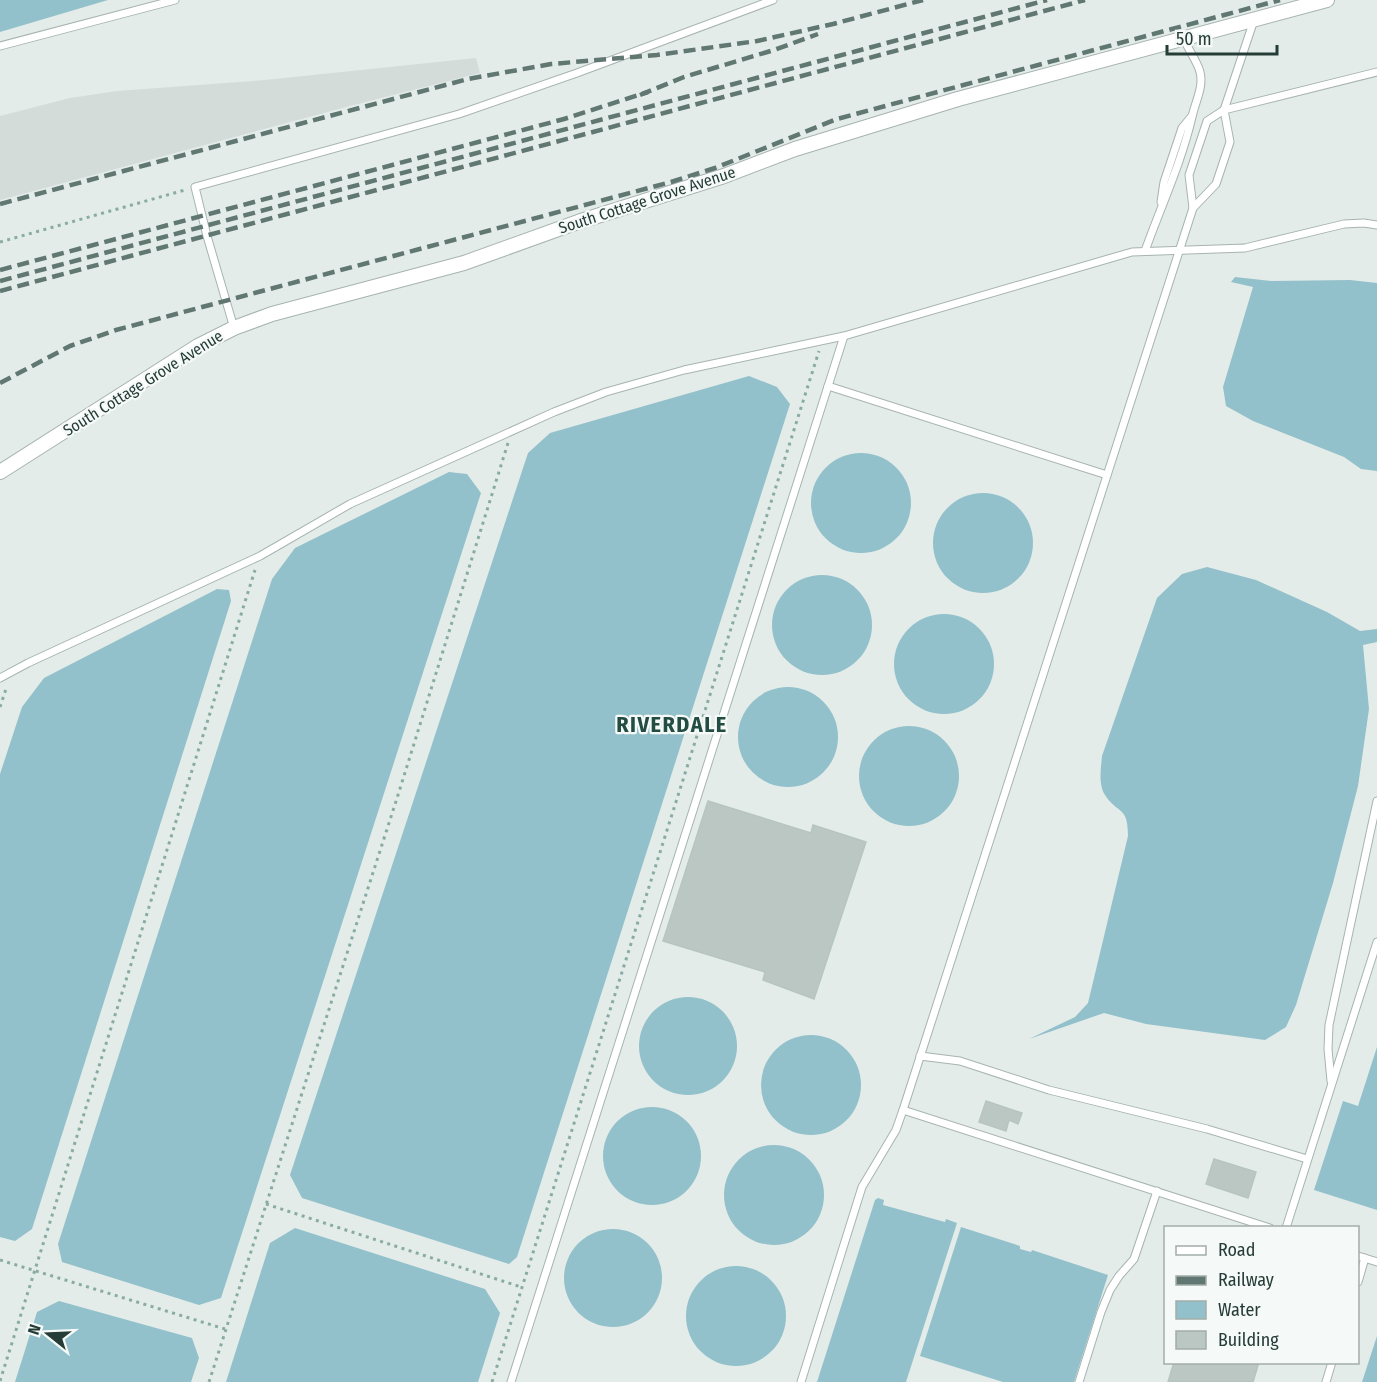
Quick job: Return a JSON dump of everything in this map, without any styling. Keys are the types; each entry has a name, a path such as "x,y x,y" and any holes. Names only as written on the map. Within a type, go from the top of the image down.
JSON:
{"street":[{"name":"South Cottage Grove Avenue","path":"0,472 198,346 234,328 272,314 464,263 578,222 724,176 795,149 926,109 1326,0"}],"lane":[{"path":"0,46 175,0"},
{"path":"234,328 195,187 459,114 773,0"},
{"path":"1193,208 1216,184 1230,142 1224,110 1254,19"},
{"path":"1145,251 1161,204 1171,186 1190,131 1199,95 1200,71 1184,39"},
{"path":"801,1382 862,1187 896,1130 903,1110 1180,250 1193,208 1189,175 1207,121 1224,110 1377,72"},
{"path":"0,678 260,556 350,504 512,431 606,392 684,370 844,336 1132,252 1245,248 1344,224 1377,225"},
{"path":"511,1382 844,336"},
{"path":"828,386 1107,475"},
{"path":"1331,1084 1329,1026 1377,801"},
{"path":"1286,1226 1377,942"},
{"path":"920,1056 960,1061 1050,1090 1207,1129 1307,1159"},
{"path":"903,1110 1267,1226"},
{"path":"1079,1382 1110,1290 1134,1259 1158,1191"},
{"path":"1359,1274 1361,1257 1377,1262"},
{"path":"1326,1382 1331,1364"}],"path":[{"path":"0,242 195,187"},
{"path":"492,1382 823,340"},
{"path":"209,1382 398,795 512,431"},
{"path":"0,1381 260,556"},
{"path":"0,707 11,672"},
{"path":"266,1204 522,1287"},
{"path":"0,1260 226,1329"}],"shaded area":[{"path":"476,58 480,73 0,200 0,116 70,98 117,91 265,80"}],"water":[{"path":"0,0 108,0 0,32"},
{"path":"1235,277 1271,281 1350,280 1377,283 1377,471 1361,469 1344,457 1253,421 1226,406 1223,387 1253,287 1231,282"},
{"path":"749,376 777,387 790,404 517,1257 509,1264 302,1198 290,1175 528,453 550,433"},
{"path":"861,453 880,457 896,468 907,484 911,503 907,522 896,538 880,549 861,553 842,549 826,538 815,522 811,503 815,484 826,468 842,457"},
{"path":"449,472 467,474 481,493 221,1298 199,1305 62,1262 58,1244 272,579 295,548"},
{"path":"983,493 1002,497 1018,508 1029,524 1033,543 1029,562 1018,578 1002,589 983,593 964,589 948,578 937,562 933,543 937,524 948,508 964,497"},
{"path":"1207,567 1256,580 1327,612 1360,631 1377,629 1377,642 1363,645 1369,709 1358,786 1333,883 1296,1005 1286,1027 1265,1040 1146,1024 1104,1013 1029,1039 1075,1017 1088,1003 1128,836 1128,826 1124,815 1105,795 1101,786 1102,756 1157,598 1182,574"},
{"path":"822,575 841,579 857,590 868,606 872,625 868,644 857,660 841,671 822,675 803,671 787,660 776,644 772,625 776,606 787,590 803,579"},
{"path":"217,589 229,590 231,601 32,1229 15,1241 0,1237 0,774 22,707 44,678"},
{"path":"944,614 963,618 979,629 990,645 994,664 990,683 979,699 963,710 944,714 925,710 909,699 898,683 894,664 898,645 909,629 925,618"},
{"path":"788,687 807,691 823,702 834,718 838,737 834,756 823,772 807,783 788,787 769,783 753,772 742,756 738,737 742,718 753,702 769,691"},
{"path":"909,726 928,730 944,741 955,757 959,776 955,795 944,811 928,822 909,826 890,822 874,811 863,795 859,776 863,757 874,741 890,730"},
{"path":"688,997 707,1000 723,1011 734,1027 737,1046 734,1065 723,1081 707,1092 688,1095 669,1092 653,1081 642,1065 639,1046 642,1027 653,1011 669,1000"},
{"path":"811,1035 830,1039 846,1050 857,1066 861,1085 857,1104 846,1120 830,1131 811,1135 792,1131 776,1120 765,1104 761,1085 765,1066 776,1050 792,1039"},
{"path":"1377,1047 1377,1210 1314,1190 1343,1101 1358,1106"},
{"path":"652,1107 671,1110 687,1121 698,1137 701,1156 698,1175 687,1191 671,1202 652,1205 633,1202 617,1191 606,1175 603,1156 606,1137 617,1121 633,1110"},
{"path":"774,1145 793,1149 809,1160 820,1176 824,1195 820,1214 809,1230 793,1241 774,1245 755,1241 739,1230 728,1214 724,1195 728,1176 739,1160 755,1149"},
{"path":"878,1198 884,1200 883,1205 945,1222 946,1219 957,1223 906,1382 817,1382 875,1200"},
{"path":"961,1227 1020,1246 1020,1249 1031,1252 1032,1250 1108,1275 1074,1382 1003,1382 920,1356"},
{"path":"295,1228 485,1289 500,1313 478,1382 226,1382 270,1243"},
{"path":"603,1229 623,1229 648,1243 659,1259 662,1278 659,1297 648,1313 623,1327 603,1327 586,1319 572,1305 564,1288 564,1268 572,1251 586,1237"},
{"path":"736,1266 755,1270 771,1281 782,1297 786,1316 782,1335 771,1351 755,1362 736,1366 717,1362 701,1351 690,1335 686,1316 690,1297 701,1281 717,1270"},
{"path":"59,1301 192,1338 199,1358 191,1382 15,1382 37,1312"},
{"path":"1377,1336 1377,1382 1362,1382"}],"building":[{"path":"708,801 811,833 813,825 866,842 814,999 763,980 765,972 663,941"},
{"path":"986,1101 1022,1113 1018,1124 1009,1120 1006,1131 979,1122"},
{"path":"1214,1159 1256,1172 1248,1198 1206,1184"},
{"path":"1173,1364 1258,1364 1253,1382 1168,1382"}],"railway":[{"path":"0,204 468,79 551,64 657,55 757,41 923,0"},
{"path":"0,281 1047,0"},
{"path":"0,291 1085,0"},
{"path":"0,383 70,346 116,330 671,182 715,168 837,119 1280,0"},
{"path":"640,95 684,77 818,34"},
{"path":"0,270 564,119 648,92"}],"district":[{"name":"RIVERDALE","path":"672,724"}]}
